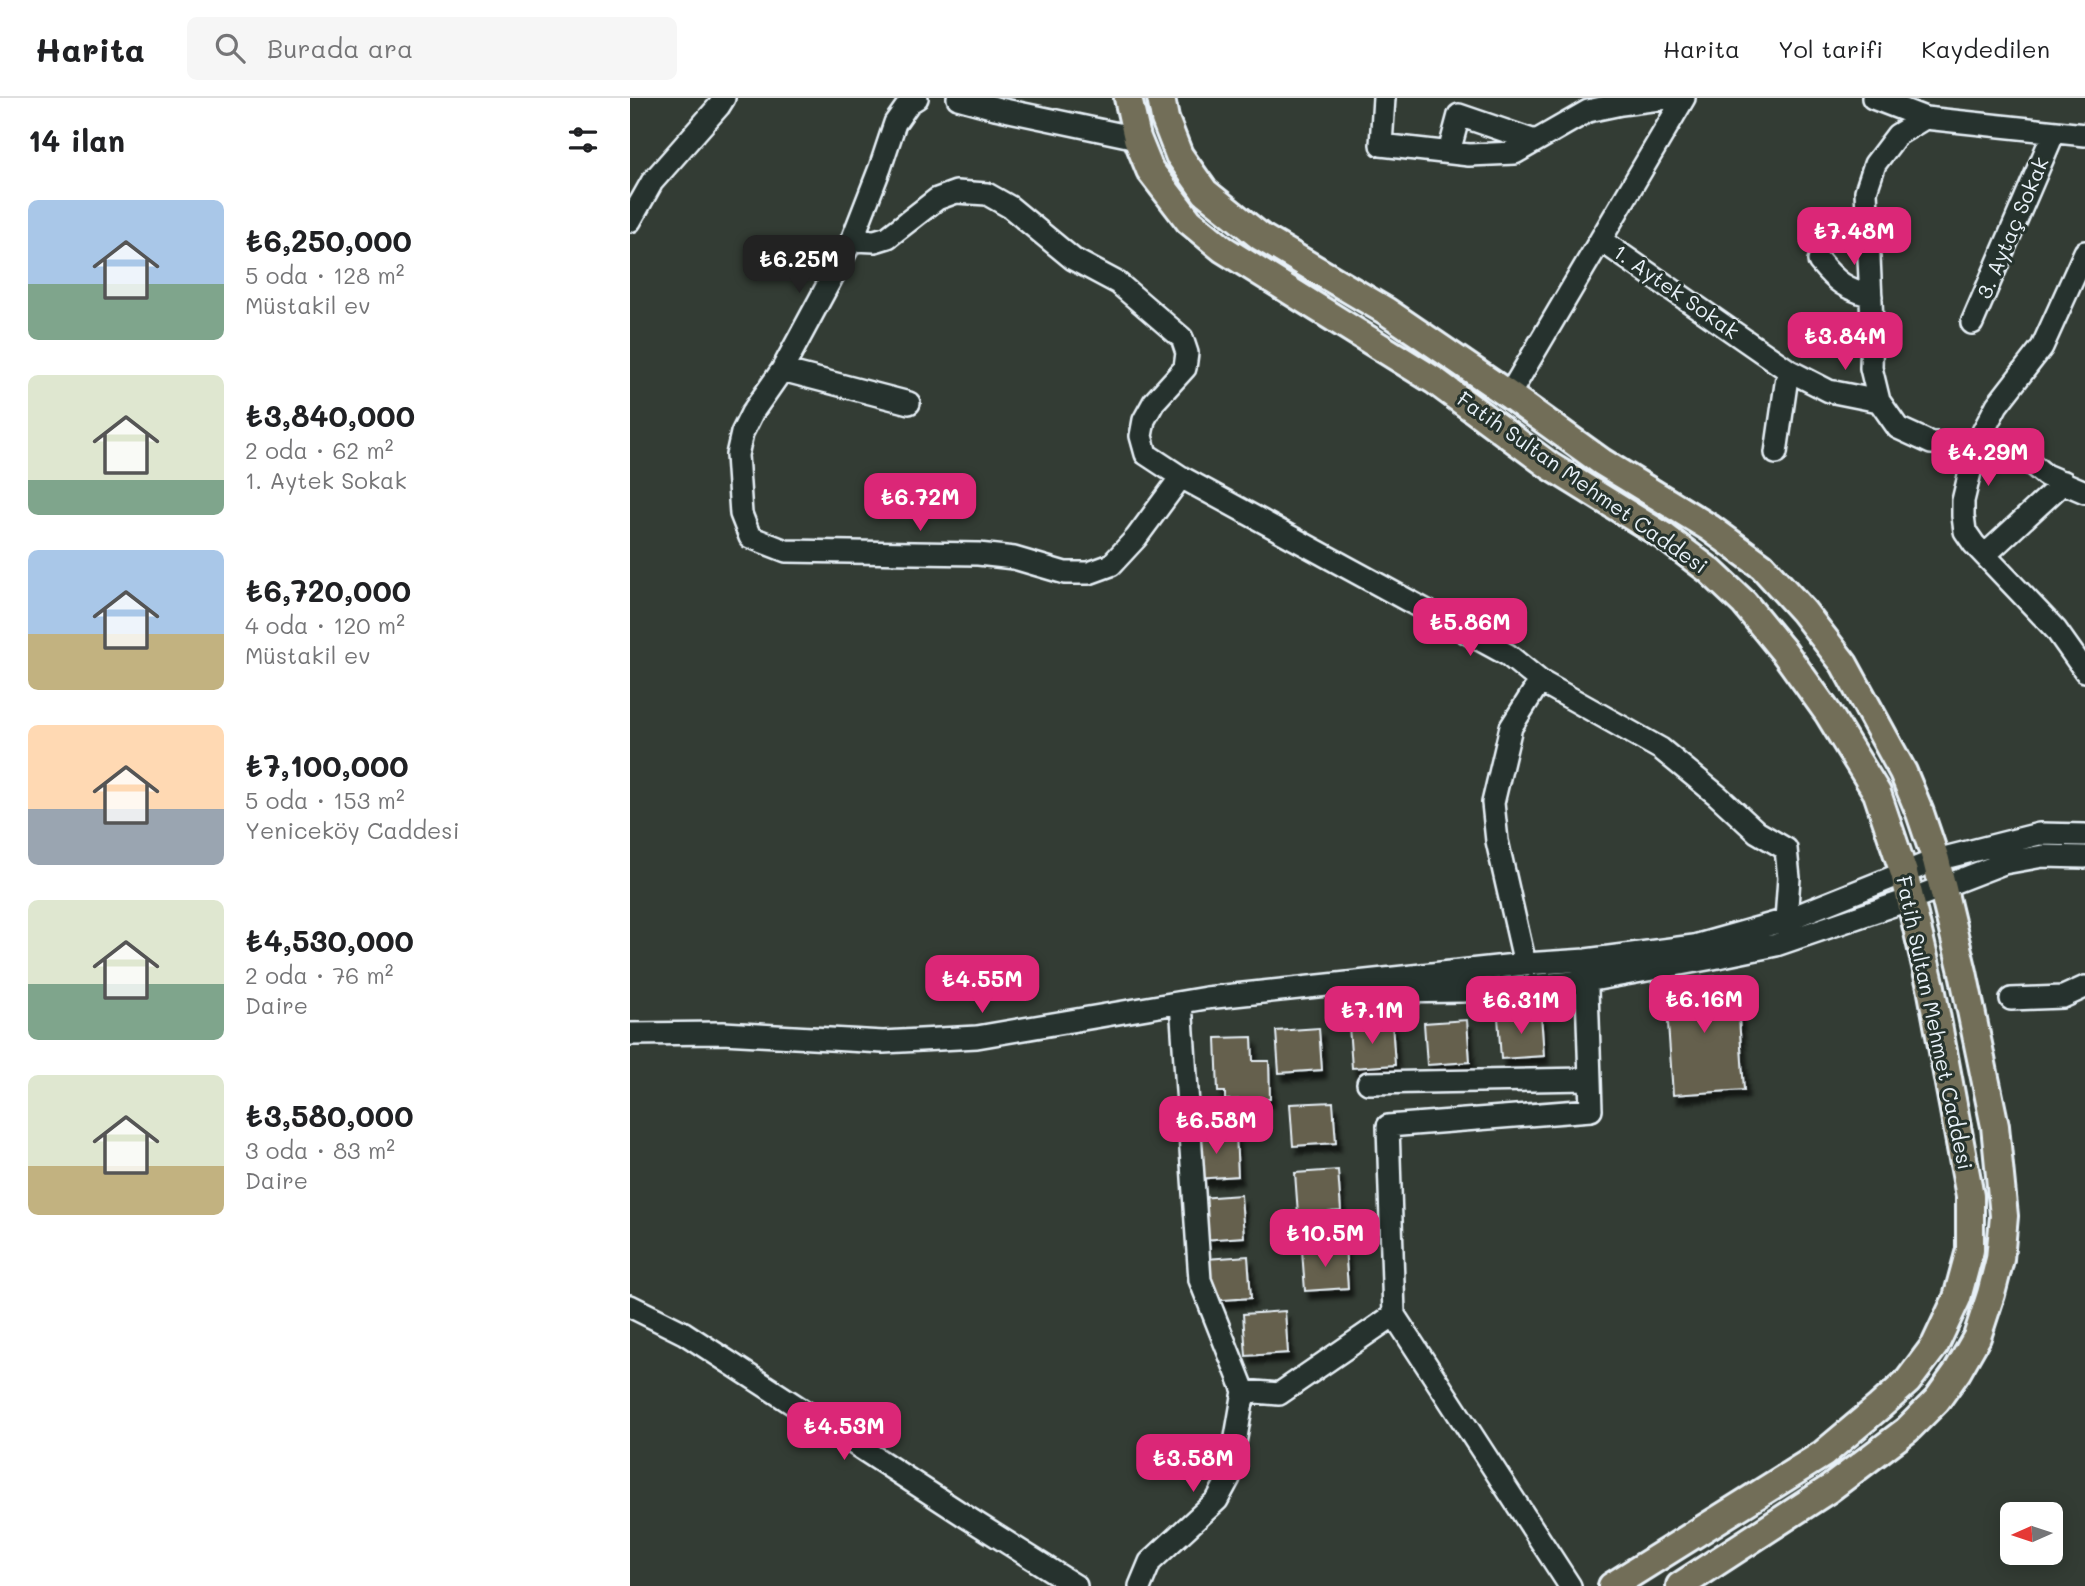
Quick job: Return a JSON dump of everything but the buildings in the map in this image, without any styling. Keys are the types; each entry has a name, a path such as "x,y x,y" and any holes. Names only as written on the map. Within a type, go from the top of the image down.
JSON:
{"main road":[{"name":"Fatih Sultan Mehmet Caddesi","path":"1128,98 1137,138 1150,170 1189,221 1223,249 1436,381 1550,466 1665,537 1710,571 1744,603 1785,653 1828,713 1877,793 1904,873 1931,987 1970,1196 1970,1250 1957,1298 1935,1345 1908,1381 1879,1408 1823,1454 1612,1586"},
{"name":"Fatih Sultan Mehmet Caddesi","path":"1161,98 1165,119 1179,155 1205,192 1261,237 1385,311 1602,462 1710,528 1762,566 1803,611 1844,664 1903,772 1920,813 1936,860 1963,972 1995,1126 2004,1216 2000,1259 1992,1294 1977,1336 1956,1372 1937,1400 1907,1430 1829,1489 1680,1586"}],"street":[{"path":"630,221 652,182 724,98"},
{"path":"917,98 909,103 895,123 852,240 782,370 752,413 742,433 737,455 741,514 750,537 786,551 978,554 1014,558 1065,573 1089,573 1111,565 1136,538 1181,477"},
{"path":"958,98 1137,138"},
{"path":"1384,98 1381,145 1469,155 1515,153 1588,111 1667,98"},
{"path":"1509,395 1685,98"},
{"path":"1873,98 1926,118 2085,135"},
{"path":"1449,152 1460,115 1535,141"},
{"path":"1926,118 1897,135 1875,164 1866,191 1871,368 1879,401 1898,428 1931,443 1978,443 2028,461 2045,475 2077,485"},
{"name":"3. Aytaç Sokak","path":"1972,323 2054,132"},
{"path":"852,240 875,242 888,237 937,199 956,192 987,194 1010,206 1073,259 1118,283 1182,338 1187,353 1185,368 1154,402 1144,420 1141,436 1146,454 1181,477 1508,655 1540,681 1661,749 1757,832 1786,849 1789,878 1786,920"},
{"name":"1. Aytek Sokak","path":"1602,241 1788,370 1829,391 1879,401"},
{"path":"2083,662 1965,531 1963,501 1978,443 1997,405 2042,347 2085,253"},
{"path":"1819,261 1831,276 1849,289 1871,296"},
{"path":"782,370 909,403"},
{"path":"1776,453 1788,370"},
{"path":"1985,555 2077,485"},
{"path":"1525,964 1497,841 1493,803 1511,727 1540,681"},
{"path":"630,1034 723,1033 883,1042 964,1038 1206,998 1525,964 1587,970 1694,946 1786,920 1936,860 2039,834 2085,835"},
{"path":"1334,985 1344,992 1463,991 1587,970 1776,945 1911,899 2004,863 2043,856 2085,858"},
{"path":"1570,1586 1394,1315 1388,1126 1591,1110 1587,970"},
{"path":"2011,999 2063,997 2085,987"},
{"path":"1140,1586 1150,1562 1217,1500 1229,1478 1244,1391 1200,1280 1181,1003"},
{"path":"1368,1083 1589,1079"},
{"path":"630,1306 684,1333 965,1517 1076,1586"},
{"path":"1244,1391 1279,1394 1394,1315"}]}
